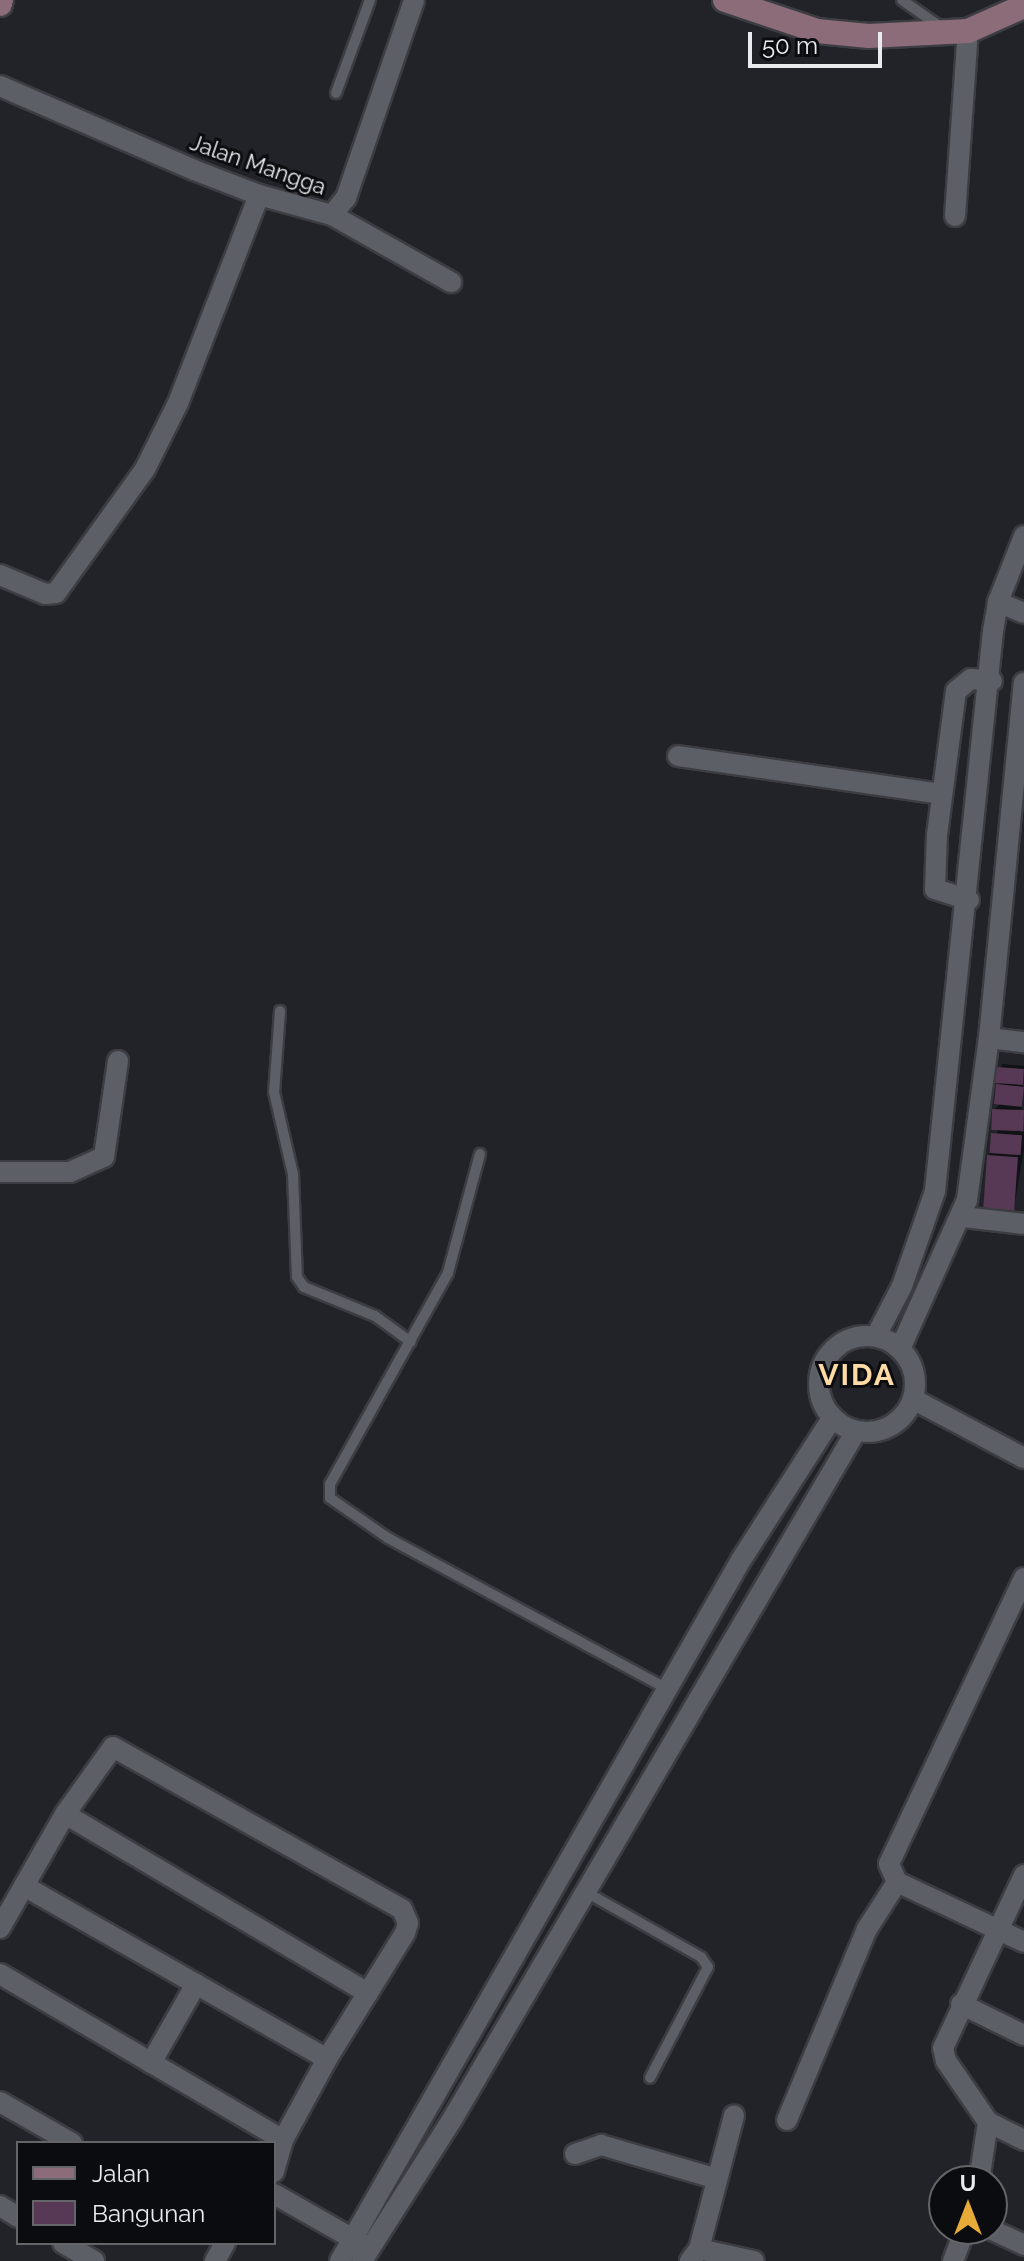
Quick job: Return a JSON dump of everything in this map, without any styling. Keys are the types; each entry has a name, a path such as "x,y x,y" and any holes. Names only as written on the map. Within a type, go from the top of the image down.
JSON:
{"main road":[{"path":"725,0 817,31 869,36 959,32 1024,6"}],"street":[{"name":"Jalan Mangga","path":"0,86 259,195 332,215 346,198 414,0"},
{"path":"955,216 959,32"},
{"path":"0,575 45,594 56,593 145,469 178,403 259,195"},
{"path":"332,215 451,282"},
{"path":"876,1336 902,1286 935,1191 969,900 998,602 1024,536"},
{"path":"998,602 1024,613"},
{"path":"969,900 935,889 941,794 956,691 971,679 992,681"},
{"path":"900,1349 962,1219 989,1038 1024,683"},
{"path":"678,756 941,794"},
{"path":"989,1038 1024,1042"},
{"path":"0,1172 70,1172 104,1157 118,1061"},
{"path":"927,1213 1024,1224"},
{"path":"876,1336 900,1349 914,1373 913,1399 896,1422 856,1431 832,1418 819,1394 821,1367 849,1339 876,1336"},
{"path":"913,1399 1024,1458"},
{"path":"340,2261 350,2238 741,1560 832,1418"},
{"path":"276,2195 350,2238 366,2254 586,1892 856,1431"},
{"path":"1024,1578 892,1850 889,1864 897,1882 1024,1942"},
{"path":"0,1928 65,1814 106,1751 121,1747 395,1905 408,1923 327,2059 283,2140 276,2165"},
{"path":"65,1814 368,1993"},
{"path":"1024,1875 943,2048 946,2061 988,2122 1024,2140"},
{"path":"787,2120 867,1929 897,1882"},
{"path":"24,1886 327,2059"},
{"path":"0,1974 283,2140"},
{"path":"151,2063 196,1984"},
{"path":"961,2004 1024,2035"},
{"path":"0,2102 68,2141"},
{"path":"734,2116 694,2255 754,2261"},
{"path":"981,2165 988,2122"},
{"path":"575,2154 601,2145 717,2179"},
{"path":"66,2245 94,2261"}],"lane":[{"path":"336,93 370,0"},
{"path":"902,0 959,32"},
{"path":"280,1011 274,1092 293,1174 297,1277 304,1287 375,1316 411,1342"},
{"path":"480,1154 448,1273 330,1484 333,1503 388,1538 667,1689"},
{"path":"586,1892 701,1957 708,1967 650,2078"}],"building":[{"path":"996,1067 1024,1069 1023,1085 995,1083"},
{"path":"996,1084 1024,1087 1022,1107 994,1104"},
{"path":"992,1109 1024,1110 1023,1131 991,1130"},
{"path":"991,1133 1022,1135 1021,1155 990,1153"},
{"path":"987,1155 1018,1157 1014,1216 983,1214"}],"district":[{"name":"VIDA","path":"857,1375"}]}
